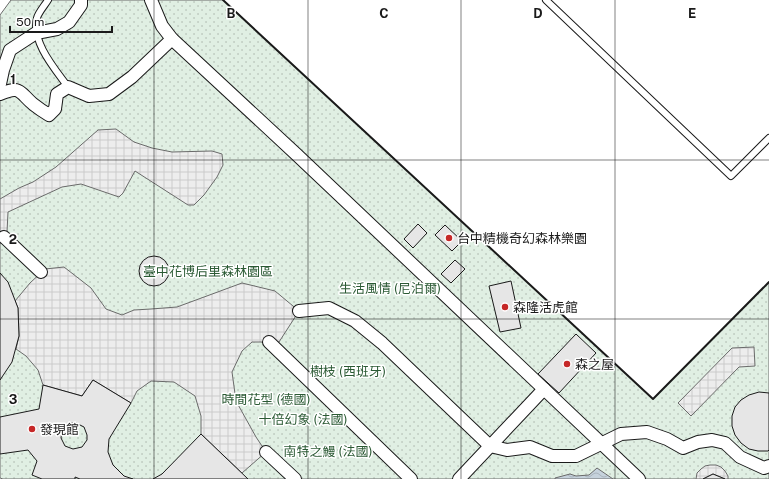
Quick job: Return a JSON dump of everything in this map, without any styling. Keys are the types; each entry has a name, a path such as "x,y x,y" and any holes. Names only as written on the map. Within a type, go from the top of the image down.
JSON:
{"street":[{"path":"0,84 10,50 36,33 56,29 69,22 81,5 81,0"},
{"path":"151,0 162,26 172,39 639,479"},
{"path":"0,94 11,89 20,91 33,104 49,115 55,109 57,94 68,87 89,96 109,94 132,77 172,39"},
{"path":"4,236 41,272"},
{"path":"298,311 329,308 355,321 382,343 490,446 507,450 530,447 552,456 576,456 621,434 647,432 667,439 683,448 698,442 712,440 725,443 740,457 765,471"},
{"path":"269,342 411,479"},
{"path":"459,479 544,389"},
{"path":"266,452 295,479"}],"lane":[{"path":"48,0 37,18 36,33 42,50 68,87"},
{"path":"546,0 731,176 769,138"}],"green space":[{"name":"臺中花博后里森林園區","path":"11,0 223,0 653,399 769,282 769,479 0,478 0,15"}],"shaded area":[{"path":"116,129 134,142 152,148 172,152 212,151 222,154 223,165 217,177 204,195 194,205 188,205 135,171 123,193 119,197 81,184 62,187 8,212 7,232 0,244 0,199 33,182 56,167 98,130"},
{"path":"64,267 91,288 106,309 122,315 134,310 177,307 242,283 275,291 299,311 279,342 252,342 242,351 232,372 236,401 266,452 242,473 201,434 201,416 195,396 174,382 151,381 137,391 131,403 93,380 82,396 43,385 38,370 26,356 16,349 19,336 18,308 15,301 30,283 45,269"},
{"path":"754,347 755,366 739,367 691,416 678,403 732,348"},
{"path":"710,465 721,467 728,476 728,479 713,474 703,479 696,479 697,473 701,469"}],"water":[{"path":"597,468 613,479 555,479 570,474 576,476 589,475"}],"building":[{"name":"台中精機奇幻森林樂園","path":"418,224 427,233 413,248 404,239"},
{"name":"台中精機奇幻森林樂園","path":"445,225 462,241 452,251 435,235"},
{"path":"154,256 165,260 169,271 165,282 154,286 143,282 139,271 143,260"},
{"name":"台中精機奇幻森林樂園","path":"455,260 465,269 451,283 441,274"},
{"path":"0,273 8,282 18,308 19,336 12,362 0,380"},
{"name":"森隆活虎館","path":"511,281 521,328 500,332 489,286"},
{"name":"森之屋","path":"576,334 596,353 559,393 538,374"},
{"name":"發現館","path":"93,380 131,403 109,439 108,452 113,465 124,476 133,479 80,479 75,477 75,479 42,479 32,475 37,461 28,450 0,454 0,417 39,409 43,385 82,396","holes":["76,423 84,427 87,440 82,447 73,449 65,446 61,438 62,430 68,424"]},
{"path":"759,392 769,393 768,451 749,449 741,443 735,435 732,426 732,416 735,407 741,400 749,395"},
{"path":"201,434 248,479 153,479 162,474"},
{"path":"713,474 725,479 703,479"}],"wall":[{"path":"223,0 653,399 769,282"}],"place":[{"name":"台中精機奇幻森林樂園","path":"449,238"},
{"name":"森隆活虎館","path":"505,307"},
{"name":"森之屋","path":"567,364"},
{"name":"發現館","path":"32,429"}],"park label":[{"name":"生活風情 (尼泊爾)","path":"390,288"},
{"name":"樹枝 (西班牙)","path":"348,371"},
{"name":"時間花型 (德國)","path":"266,399"},
{"name":"十倍幻象 (法國)","path":"303,419"},
{"name":"南特之鰻 (法國)","path":"328,451"}]}
